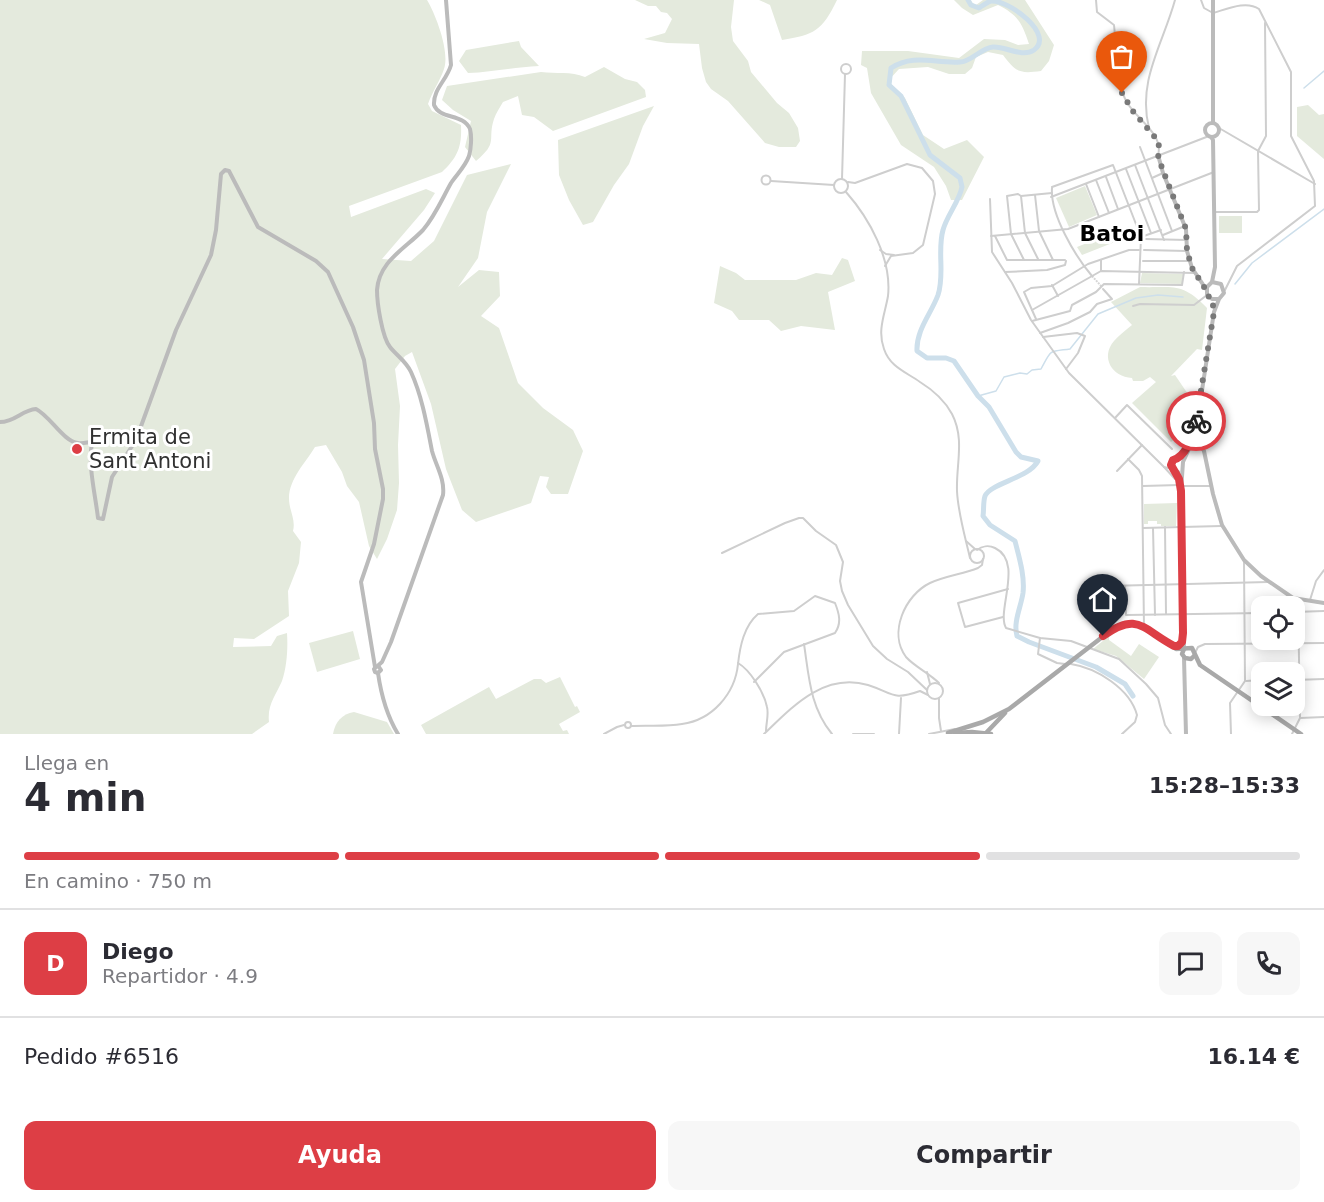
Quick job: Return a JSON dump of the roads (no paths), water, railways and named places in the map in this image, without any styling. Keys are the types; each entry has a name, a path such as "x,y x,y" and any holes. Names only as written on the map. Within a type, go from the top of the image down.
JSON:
{"main road":[{"path":"988,733 1009,709 1117,626 1135,623 1175,649 1187,648"},
{"path":"1167,643 1183,657 1193,656"},
{"path":"1187,648 1199,664 1294,732 1301,734"},
{"path":"1183,657 1187,648"},
{"path":"945,733 983,722 1009,709"},
{"path":"983,722 989,725 988,733"},
{"path":"972,732 970,729 973,725"},
{"path":"945,733 988,733"}],"street":[{"path":"398,734 384,702 378,674 374,671 390,642 443,495 444,486 432,451 428,424 412,374 386,341 377,293 380,276 386,264 429,222 464,165 470,151 471,134 467,124 439,112 434,105 435,94 451,65 447,0"},
{"path":"1096,0 1097,12 1114,25 1123,96 1159,142 1158,155 1185,226 1187,251 1193,273 1206,290 1207,295 1212,299 1219,299"},
{"path":"1150,130 1144,98 1151,66 1175,0"},
{"path":"1181,460 1195,436 1214,312 1229,280 1237,266 1315,206 1315,184 1291,136 1291,72 1265,22 1256,7 1249,3 1213,13 1204,8 1201,0"},
{"path":"1213,0 1212,121 1220,129 1315,184"},
{"path":"1214,212 1259,211 1258,151 1266,136 1265,22"},
{"path":"842,179 845,74"},
{"path":"1206,290 1211,283 1215,267 1214,172 1210,137 1205,127 1212,121"},
{"path":"1024,260 1011,234 1008,195 1051,195 1106,177 1158,155 1210,137 1220,129"},
{"path":"1140,147 1173,231"},
{"path":"842,179 853,183 907,164 922,168 932,179 935,194 924,242 920,249 913,254 894,255 880,250"},
{"path":"1092,276 1084,267 1063,230 1051,195 1052,187 1111,165 1141,237 1139,284"},
{"path":"1135,165 1164,240"},
{"path":"1125,169 1151,233"},
{"path":"0,422 13,420 29,410 36,409 50,419 72,442 79,444 91,441 93,443 90,461 91,474 98,518 102,520 112,477 137,438 174,336 211,255 216,230 221,174 228,170 258,227 316,261 328,272 353,327 364,360 374,423 375,449 383,489 374,544 361,582 377,667"},
{"path":"991,236 1063,230 1214,172"},
{"path":"1152,178 1163,173"},
{"path":"1106,177 1118,209"},
{"path":"834,185 842,179"},
{"path":"1096,180 1109,213"},
{"path":"771,181 834,185"},
{"path":"846,192 849,187 848,182"},
{"path":"1086,184 1100,217"},
{"path":"834,185 838,193 846,192"},
{"path":"846,192 869,223 885,266 888,291 880,328 884,349 889,360 938,396 953,417 959,441 957,488 965,538 973,566 967,571"},
{"path":"1035,195 1039,231 1053,260"},
{"path":"1021,196 1025,233 1039,260"},
{"path":"990,199 993,253 1032,321 1065,367 1175,479"},
{"path":"1163,235 1185,226"},
{"path":"1141,237 1161,230"},
{"path":"995,236 1007,260 1065,260 1067,263 1047,270 1005,272"},
{"path":"1145,239 1187,240"},
{"path":"1036,319 1023,292 1031,288 1052,285 1101,260 1129,250 1139,250"},
{"path":"1144,250 1187,251"},
{"path":"885,266 894,255"},
{"path":"1101,260 1101,271"},
{"path":"1143,261 1190,261"},
{"path":"1215,267 1225,290"},
{"path":"1032,310 1101,271 1193,273"},
{"path":"1032,321 1070,311 1072,305 1096,292 1104,284 1182,285 1184,272"},
{"path":"1198,278 1221,284 1229,280"},
{"path":"1052,285 1058,296"},
{"path":"1040,333 1068,323 1090,312 1096,304 1112,299 1103,289"},
{"path":"1133,306 1138,304 1194,305 1207,295"},
{"path":"1212,299 1214,312"},
{"path":"1043,337 1077,333 1083,335 1085,339 1080,350 1065,367"},
{"path":"1115,418 1128,405 1172,449"},
{"path":"1163,465 1175,469 1184,467 1181,460 1199,409"},
{"path":"1195,436 1202,446 1222,525 1244,560 1268,582 1291,596"},
{"path":"1192,443 1202,446"},
{"path":"1117,471 1142,445"},
{"path":"1128,459 1140,471 1143,486 1144,627"},
{"path":"1167,643 1179,646 1183,633 1181,486 1173,460 1181,460"},
{"path":"1143,486 1211,486"},
{"path":"722,553 784,523 803,518 816,531 836,545 843,562 840,581 842,591 873,646 887,659 908,672 927,690 928,695"},
{"path":"1143,528 1222,525"},
{"path":"1165,527 1166,614"},
{"path":"1154,528 1155,615"},
{"path":"965,538 982,553"},
{"path":"971,559 971,553 986,547 997,549 1004,556 1009,573 1003,617 1006,628 1040,638 1071,641 1122,661 1158,698 1165,725 1170,733"},
{"path":"766,733 800,700 811,692 828,686 856,683 901,697 920,692 933,699 939,698 944,689 927,672 909,659 902,650 898,634 901,615 923,587 980,567 983,559 982,553 986,547"},
{"path":"971,559 978,563 983,559"},
{"path":"1231,734 1230,703 1245,681 1244,560"},
{"path":"1310,600 1316,581 1324,570"},
{"path":"1107,586 1268,582"},
{"path":"1125,586 1126,614 1251,613"},
{"path":"1003,617 964,627 958,603 1008,589"},
{"path":"604,734 628,722 631,726 680,725 705,716 718,706 729,691 743,638 749,625 758,614 794,611 815,596 834,601 840,620 836,632 792,648 778,656 754,681"},
{"path":"1305,600 1324,603"},
{"path":"1305,612 1324,612"},
{"path":"1183,633 1187,648"},
{"path":"1040,638 1037,651 1039,655 1057,663 1076,665 1119,686 1137,715 1135,722 1122,734"},
{"path":"1305,644 1324,643"},
{"path":"804,644 811,692 819,716 832,734"},
{"path":"1184,674 1187,664 1198,647 1203,644 1251,645"},
{"path":"1183,657 1186,734"},
{"path":"738,663 754,681 767,705 766,733"},
{"path":"927,672 930,684 927,690"},
{"path":"1305,680 1324,679"},
{"path":"1245,681 1251,681"},
{"path":"930,684 939,683"},
{"path":"899,734 901,697"},
{"path":"929,734 945,733 939,718 939,698"},
{"path":"1294,732 1300,718 1324,717"},
{"path":"853,734 874,734"}],"waterway":[{"path":"968,0 971,5 979,8 991,1 1009,6 1035,28 1039,36 1039,44 1034,50 1024,53 993,47 964,61 917,60 891,68 889,85 901,96 930,155 960,178 962,187 943,230 940,287 921,329 917,351 927,358 946,358 954,361 978,396 989,407 1016,452 1021,457 1038,461 1027,472 989,491 984,501 983,516 990,525 1015,541 1020,560 1023,587 1017,620 1017,636 1096,667 1125,684 1133,696"},
{"path":"1304,88 1324,71"},
{"path":"1235,284 1252,263 1324,209"},
{"path":"978,396 996,391 1004,377 1020,373 1027,374 1032,370 1041,369 1051,353 1070,349 1098,314 1136,298 1158,295 1183,297"}],"tunnel":[{"path":"1092,276 1102,287"}],"place":[{"name":"Ermita de Sant Antoni","path":"77,449"}],"district":[{"name":"Batoi","path":"1112,233"}]}
